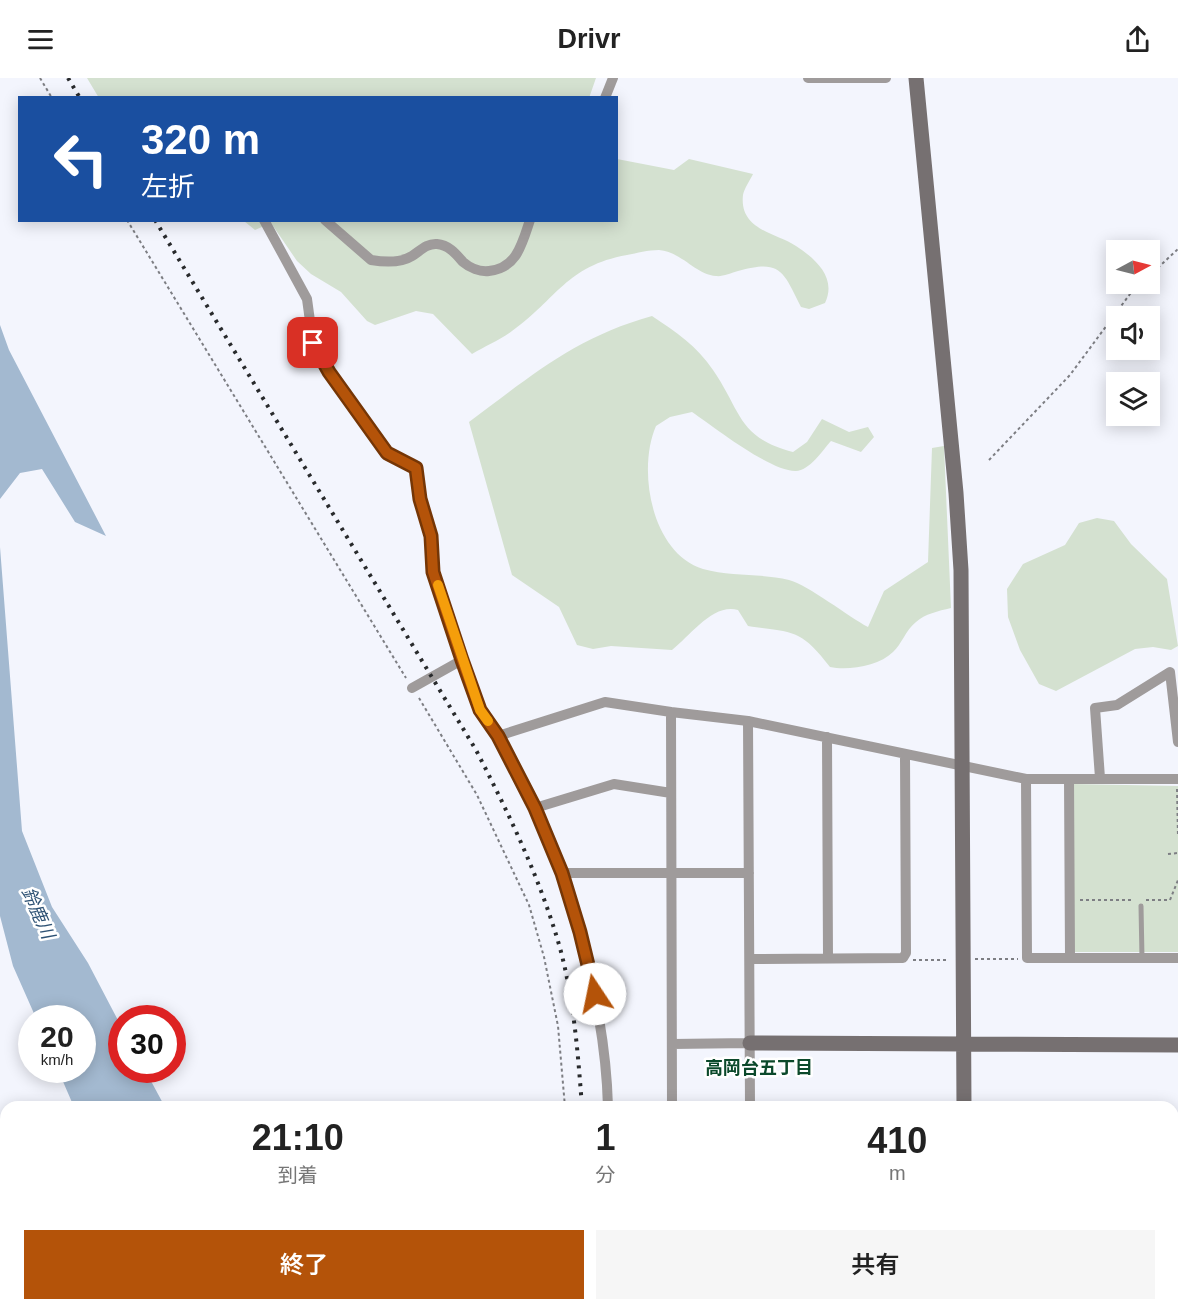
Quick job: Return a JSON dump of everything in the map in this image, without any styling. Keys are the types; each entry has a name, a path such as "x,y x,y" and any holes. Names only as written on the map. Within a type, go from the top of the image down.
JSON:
{"street":[{"path":"607,96 613,78"},
{"path":"808,78 886,78"},
{"path":"916,78 956,493 963,639 964,1101"},
{"path":"265,222 307,299 313,343 318,355 387,453 416,468 420,499 431,536 433,572 480,710 498,736 535,808 562,873 591,975 604,1057 608,1101"},
{"path":"327,222 371,260 382,262 406,259 429,245 436,244 451,249 471,267 481,271 498,269 510,263 520,249 529,222"},
{"path":"412,688 462,660"},
{"path":"1100,778 1095,708 1117,705 1170,672 1178,742"},
{"path":"498,736 605,702 748,721 1026,779 1100,778 1177,783"},
{"path":"671,712 672,1101"},
{"path":"748,721 750,1101"},
{"path":"827,737 828,958"},
{"path":"750,959 903,958 906,953 905,755"},
{"path":"1026,779 1027,958 1178,958"},
{"path":"1069,779 1070,958"},
{"path":"535,808 614,784 671,793"},
{"path":"562,873 749,873"},
{"path":"672,1044 1178,1045"}],"lane":[{"path":"1141,906 1142,958"}],"path":[{"path":"40,78 51,96"},
{"path":"128,222 477,795 529,905 544,957 558,1026 564,1101"},
{"path":"1160,266 1178,249"},
{"path":"989,460 1070,375 1130,294"},
{"path":"1177,783 1178,837"},
{"path":"1168,854 1178,853"},
{"path":"1070,901 1170,900 1178,880"},
{"path":"903,958 952,960"},
{"path":"975,959 1027,958"}],"green space":[{"path":"87,78 596,78 590,96 98,96"},
{"path":"618,159 674,170 689,159 753,174 743,195 743,207 747,216 760,229 796,246 811,257 826,277 828,294 825,303 809,309 801,307 790,284 779,271 772,268 763,266 716,276 702,272 667,252 647,251 606,260 576,275 512,331 472,354 433,314 416,311 375,325 367,321 341,292 311,274 297,261 271,223 255,230 245,222 618,222"},
{"path":"652,316 678,334 700,354 713,370 743,421 761,439 793,452 807,442 822,419 849,432 868,427 874,437 861,452 831,441 811,464 796,471 785,469 758,457 692,412 670,417 656,426 650,444 648,464 653,508 660,528 671,546 685,560 703,569 789,580 807,588 868,627 884,591 928,562 932,448 944,446 951,608 920,619 887,657 872,664 854,668 830,667 820,654 803,639 786,632 748,626 738,610 729,609 711,616 672,650 611,646 593,649 577,645 559,607 512,575 469,422 534,374 577,347 600,335"},
{"path":"1097,518 1114,521 1131,544 1167,579 1178,646 1171,650 1153,647 1135,649 1056,691 1039,684 1020,650 1008,617 1007,589 1023,564 1065,545 1079,523"},
{"path":"1073,784 1178,786 1178,952 1074,952"}],"water":[{"path":"0,325 9,350 106,536 75,522 42,469 20,473 0,499"},
{"name":"鈴鹿川","path":"0,547 22,831 52,907 88,963 110,1005 108,1005 108,1083 152,1083 162,1101 71,1101 64,1083 96,1083 96,1005 30,1005 13,966 0,916"}],"railway":[{"path":"68,78 79,96"},
{"path":"156,222 476,750 500,798 533,871 560,948 572,1007 582,1101"}],"slow traffic":[{"path":"438,585 480,710 488,721"}],"district":[{"name":"高岡台五丁目","path":"759,1068"}],"route":[{"path":"313,343 329,372 387,453 416,468 423,513 431,536 433,572 462,660 468,669 480,710 498,736 535,808 562,873 580,932 595,994"}]}
